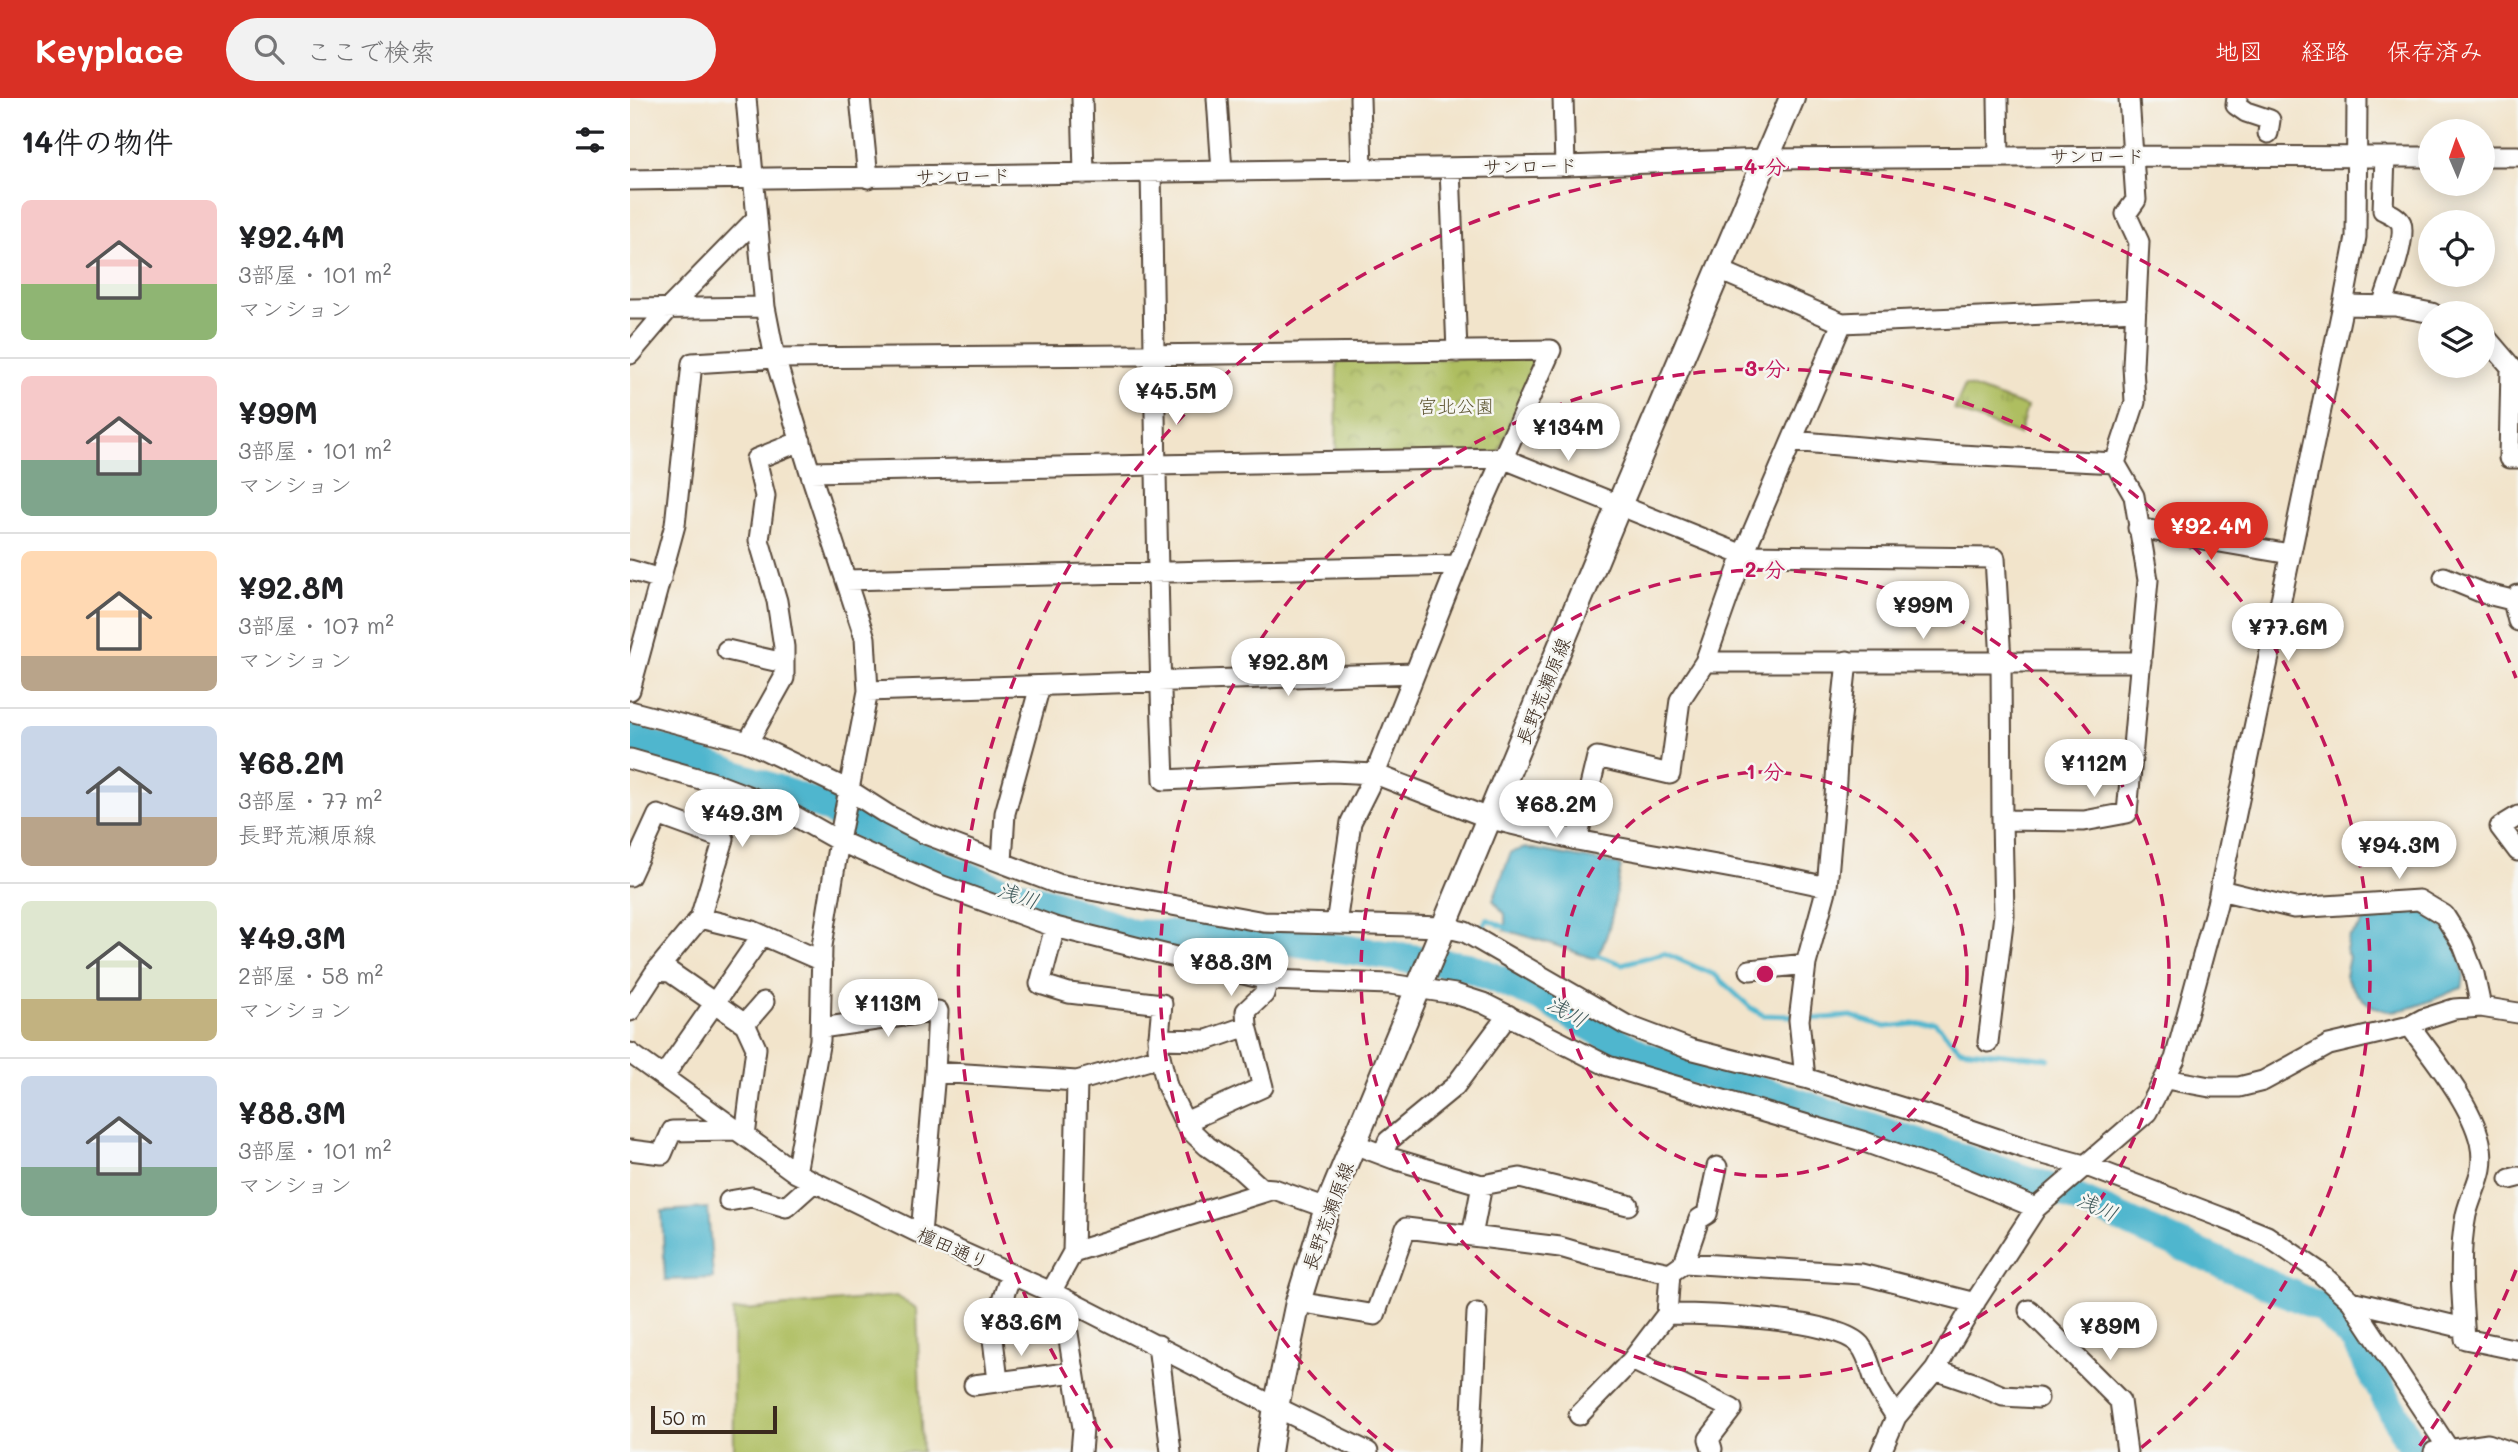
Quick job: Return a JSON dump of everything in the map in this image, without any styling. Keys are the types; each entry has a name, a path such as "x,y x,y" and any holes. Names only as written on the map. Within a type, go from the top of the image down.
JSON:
{"main road":[{"name":"長野荒瀬原線","path":"1269,1452 1298,1302 1327,1208 1619,505 1792,98"}],"street":[{"path":"729,1201 752,1197 786,1207 805,1177 821,1028 822,946 839,837 868,691 865,638 775,358 765,307 747,98"},
{"path":"860,98 868,178"},
{"path":"1082,98 1084,174"},
{"path":"1217,98 1222,171"},
{"path":"1360,98 1362,169"},
{"path":"1563,98 1565,166"},
{"path":"1998,98 1999,157"},
{"path":"2003,820 2084,821 2127,813 2148,580 2134,496 2115,463 2135,402 2133,366 2139,242 2126,214 2136,200 2129,98"},
{"path":"2237,98 2236,105 2246,112 2270,120 2268,133"},
{"path":"1881,1452 1896,1417 1935,1370 1975,1303 2039,1206 2147,1112 2175,1059 2220,890 2356,237 2357,98"},
{"path":"2496,156 2518,156"},
{"path":"2382,306 2402,237 2399,219 2383,210 2385,157"},
{"name":"サンロード","path":"630,180 1565,166 1767,159 2418,157"},
{"path":"1450,168 1457,352"},
{"path":"1151,173 1164,780 1333,772 1375,774 1490,819 1577,840 1827,887"},
{"path":"630,354 670,307 757,218"},
{"path":"1719,270 1842,323 2136,310"},
{"path":"2343,305 2382,306 2418,311"},
{"path":"630,309 765,307"},
{"path":"1577,840 1597,757 1670,774 1680,700 1705,662 1743,555 1842,323"},
{"path":"2495,348 2515,371 2510,458 2518,458"},
{"path":"630,690 675,525 692,363 775,358 1551,350 1502,458 1375,774 1351,822 1336,925"},
{"path":"748,743 784,678 785,647 777,601 759,540 765,496 755,459 801,441"},
{"path":"1792,441 1941,454 2115,463"},
{"path":"810,472 1502,458 1743,555 1995,558 2001,662 2004,915 1988,1042"},
{"path":"2138,528 2290,554"},
{"path":"845,580 1458,565"},
{"path":"630,570 661,579"},
{"path":"2444,577 2483,593 2517,598 2514,605 2518,621"},
{"path":"727,650 784,663"},
{"path":"1805,1077 1800,1020 1806,964 1827,887 1847,661"},
{"path":"1705,662 2141,662"},
{"path":"868,691 1415,673"},
{"path":"1002,862 1005,813 1040,685"},
{"path":"630,710 748,743 923,833 1058,884 1264,922 1465,932 1626,1025 1690,1049 1805,1077 2081,1168 2267,1236 2318,1271 2351,1301 2440,1450 2488,1444 2511,1452"},
{"path":"630,759 711,782 770,805 937,884 1055,927 1268,980 1422,984 1508,1014 1608,1066 1862,1141 2039,1206"},
{"path":"630,876 658,815 724,839 700,918 656,971 630,1011"},
{"path":"2518,816 2500,828 2518,851"},
{"path":"2220,890 2294,908 2419,900 2444,915 2463,945 2474,974 2481,1007"},
{"path":"700,918 762,935 822,961"},
{"path":"1055,927 1040,984 1069,993 1161,1004 1159,1048 1167,1086 1185,1122 1207,1146 1239,1168 1261,1188 1274,1189 1327,1208"},
{"path":"663,1077 762,935"},
{"path":"1750,970 1806,964"},
{"path":"630,1150 662,1154 672,1131 741,1133 756,1048 745,1024 670,972 656,971"},
{"path":"1185,1122 1263,1087 1247,1026 1246,1011 1264,994 1268,980"},
{"path":"745,1024 764,1002"},
{"path":"2166,1079 2210,1087 2239,1087 2263,1081 2329,1045 2410,1026 2454,1009 2481,1007 2518,1013"},
{"path":"821,1028 938,1012 921,1234"},
{"path":"1383,1155 1388,1141 1455,1086 1508,1014"},
{"path":"935,1072 1077,1081 1159,1048 1208,1040 1247,1026"},
{"path":"2410,1026 2442,1069 2480,1141 2482,1172 2467,1214 2464,1238 2465,1339 2518,1349"},
{"name":"檀田通り","path":"630,1053 805,1177 921,1234 1051,1292 1276,1408 1368,1452"},
{"path":"1051,1292 1073,1252 1077,1081"},
{"path":"1354,1144 1482,1185 1520,1178 1628,1205"},
{"path":"1579,1415 1632,1360 1667,1314 1677,1268 1699,1219 1707,1214 1717,1167"},
{"path":"1472,1236 1482,1185"},
{"path":"1073,1252 1274,1189"},
{"path":"1298,1302 1374,1315 1406,1228 1560,1247 1591,1256 1677,1268 1861,1274 1975,1303"},
{"path":"999,1381 992,1331 1011,1274"},
{"path":"2351,1301 2465,1328"},
{"path":"1073,1303 1067,1327 1083,1428 1081,1452"},
{"path":"2029,1310 2120,1401 2127,1452"},
{"path":"1470,1452 1477,1313"},
{"path":"1667,1314 1726,1316 1842,1332 1861,1346 1879,1390 1896,1417"},
{"path":"1158,1345 1171,1452"},
{"path":"1632,1360 1732,1409 1709,1439 1712,1449"},
{"path":"1935,1370 1973,1382 2003,1396 2038,1398"},
{"path":"974,1385 1074,1373"}],"green space":[{"name":"宮北公園","path":"1541,356 1498,453 1336,458 1337,361"},
{"path":"1965,385 2027,407 2019,435 1954,410"},
{"path":"897,1296 917,1309 922,1452 734,1452 733,1311"}],"water":[{"path":"1526,848 1621,867 1606,938 1595,959 1505,930 1505,914 1493,900 1511,852"},
{"path":"2415,907 2450,934 2461,960 2464,981 2462,988 2396,1011 2374,1007 2364,1001 2345,976 2349,937 2371,912"},
{"path":"708,1208 713,1278 665,1280 662,1211"}],"waterway":[{"name":"浅川","path":"630,737 828,808 908,851 995,888 1054,904 1133,934 1269,938 1468,967 1539,996 1642,1056 1720,1077 2059,1191 2324,1309 2355,1340 2415,1452"},
{"path":"1482,930 1487,919 1511,930"},
{"path":"1591,953 1622,964 1664,953 1715,975 1751,1008 1763,1015 1792,1016"},
{"name":"浅川","path":"1468,967 1470,959"},
{"path":"1810,1019 1851,1016 1885,1027 1934,1022 1960,1049 2049,1059"}]}
